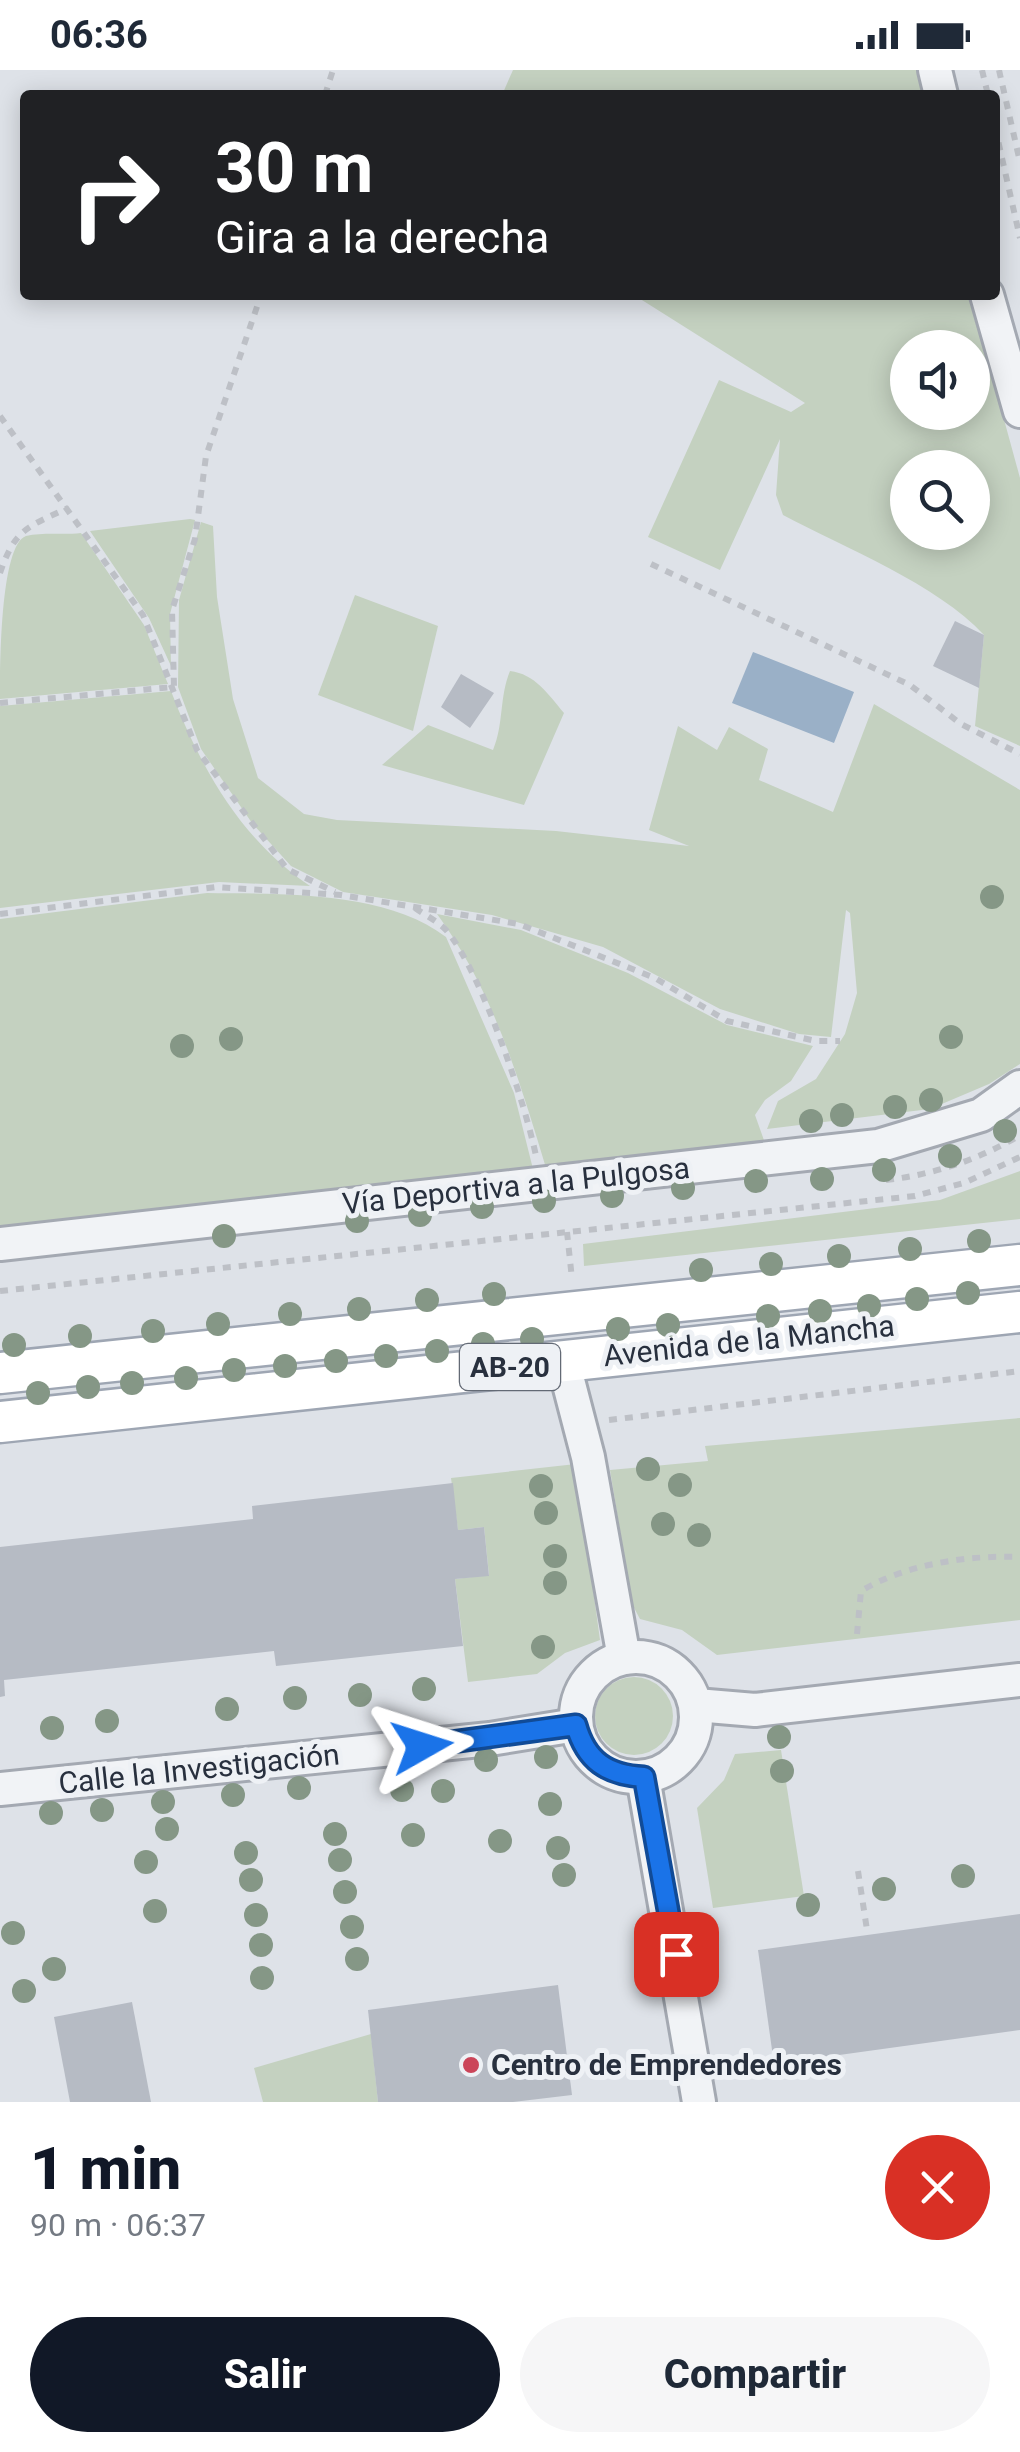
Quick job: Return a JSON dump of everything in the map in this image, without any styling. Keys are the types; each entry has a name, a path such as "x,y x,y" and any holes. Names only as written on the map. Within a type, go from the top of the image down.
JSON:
{"main road":[{"name":"Avenida de la Mancha","path":"0,1374 1020,1265"},
{"name":"Avenida de la Mancha","path":"0,1422 1020,1312"}],"street":[{"path":"988,300 1020,411"},
{"name":"Vía Deportiva a la Pulgosa","path":"0,1244 878,1146 981,1115 1020,1087"},
{"path":"563,1361 588,1457 624,1658"},
{"path":"624,1658 662,1662 689,1687 696,1705 697,1722 686,1753 674,1765 644,1777 607,1770 592,1759 576,1725 576,1707 592,1675 624,1658"},
{"path":"696,1705 755,1710 1020,1680"},
{"name":"Calle la Investigación","path":"0,1789 490,1739 576,1725"},
{"path":"644,1777 699,2102"}],"path":[{"path":"999,70 1020,162"},
{"path":"1000,149 1020,238"},
{"path":"174,687 172,610 195,539 206,456 259,300"},
{"path":"0,416 142,615 198,750 246,819 287,868 341,895"},
{"path":"0,573 11,541 23,529 68,508"},
{"path":"651,564 910,684 961,724 1020,754"},
{"path":"0,703 174,687"},
{"path":"0,914 216,887 341,895 519,924 656,978 727,1021 816,1041 840,1040"},
{"path":"414,907 446,930 479,992 531,1128 542,1184"},
{"path":"0,1291 915,1196 964,1184 1020,1158"},
{"path":"607,1420 1020,1371"},
{"path":"857,1634 861,1590 884,1577 951,1562 1020,1557"},
{"path":"858,1871 867,1930"}],"green space":[{"path":"513,70 919,70 923,90 504,90"},
{"path":"642,300 971,300 980,330 890,330 890,430 990,430 990,368 1020,478 1020,746 975,726 984,635 916,583 783,515 776,495 780,439 720,570 648,537 719,380 791,412 805,403"},
{"path":"195,520 170,614 171,666 149,618 90,531"},
{"path":"201,522 213,526 217,597 233,699 258,778 304,814 337,820 556,831 689,846 649,830 678,726 717,750 729,727 768,749 759,780 833,812 874,704 1020,790 1020,1064 989,1084 930,1109 767,1129 778,1101 816,1079 845,1034 857,993 850,913 846,910 831,1037 799,1034 720,1009 603,947 492,915 343,892 291,866 252,823 201,749 178,687 179,600"},
{"path":"81,533 144,625 168,684 0,699 3,609 17,544 26,536"},
{"path":"355,595 438,626 413,731 318,695"},
{"path":"510,671 534,681 564,713 524,805 382,765 428,725 493,750"},
{"path":"171,691 195,747 243,824 285,868 310,886 219,882 0,908 0,706"},
{"path":"207,893 299,895 364,903 422,922 446,937 514,1093 533,1169 0,1229 0,919"},
{"path":"437,914 521,930 628,973 727,1025 813,1046 791,1081 765,1100 755,1115 766,1146 546,1168 489,1004"},
{"path":"1020,1171 1020,1219 584,1266 583,1244 940,1200"},
{"path":"1020,1418 1020,1620 717,1655 682,1630 640,1619 632,1604 610,1470 708,1461 705,1446"},
{"path":"576,1464 600,1640 565,1653 537,1674 468,1682 455,1579 489,1575 484,1527 458,1530 451,1478"},
{"path":"634,1677 662,1688 673,1716 662,1744 634,1755 606,1744 595,1716 606,1688"},
{"path":"781,1750 804,1896 713,1908 697,1808 724,1780 735,1754"},
{"path":"371,2034 378,2102 263,2102 254,2068"}],"water":[{"path":"753,652 854,692 834,743 732,703"}],"building":[{"path":"955,621 984,635 979,688 933,666"},
{"path":"461,674 494,693 470,728 441,707"},
{"path":"453,1483 458,1530 484,1527 489,1576 455,1579 463,1646 276,1666 274,1651 4,1680 5,1696 0,1697 0,1547 253,1519 252,1506"},
{"path":"1020,1914 1020,2030 774,2064 758,1950"},
{"name":"Centro de Emprendedores","path":"558,1985 572,2095 513,2102 378,2102 368,2010"},
{"path":"132,2002 151,2102 70,2102 54,2017"}],"place":[{"name":"Centro de Emprendedores","path":"471,2065"}],"route":[{"path":"422,1746 576,1725 581,1743 592,1759 624,1776 644,1777 676,1954"}]}
